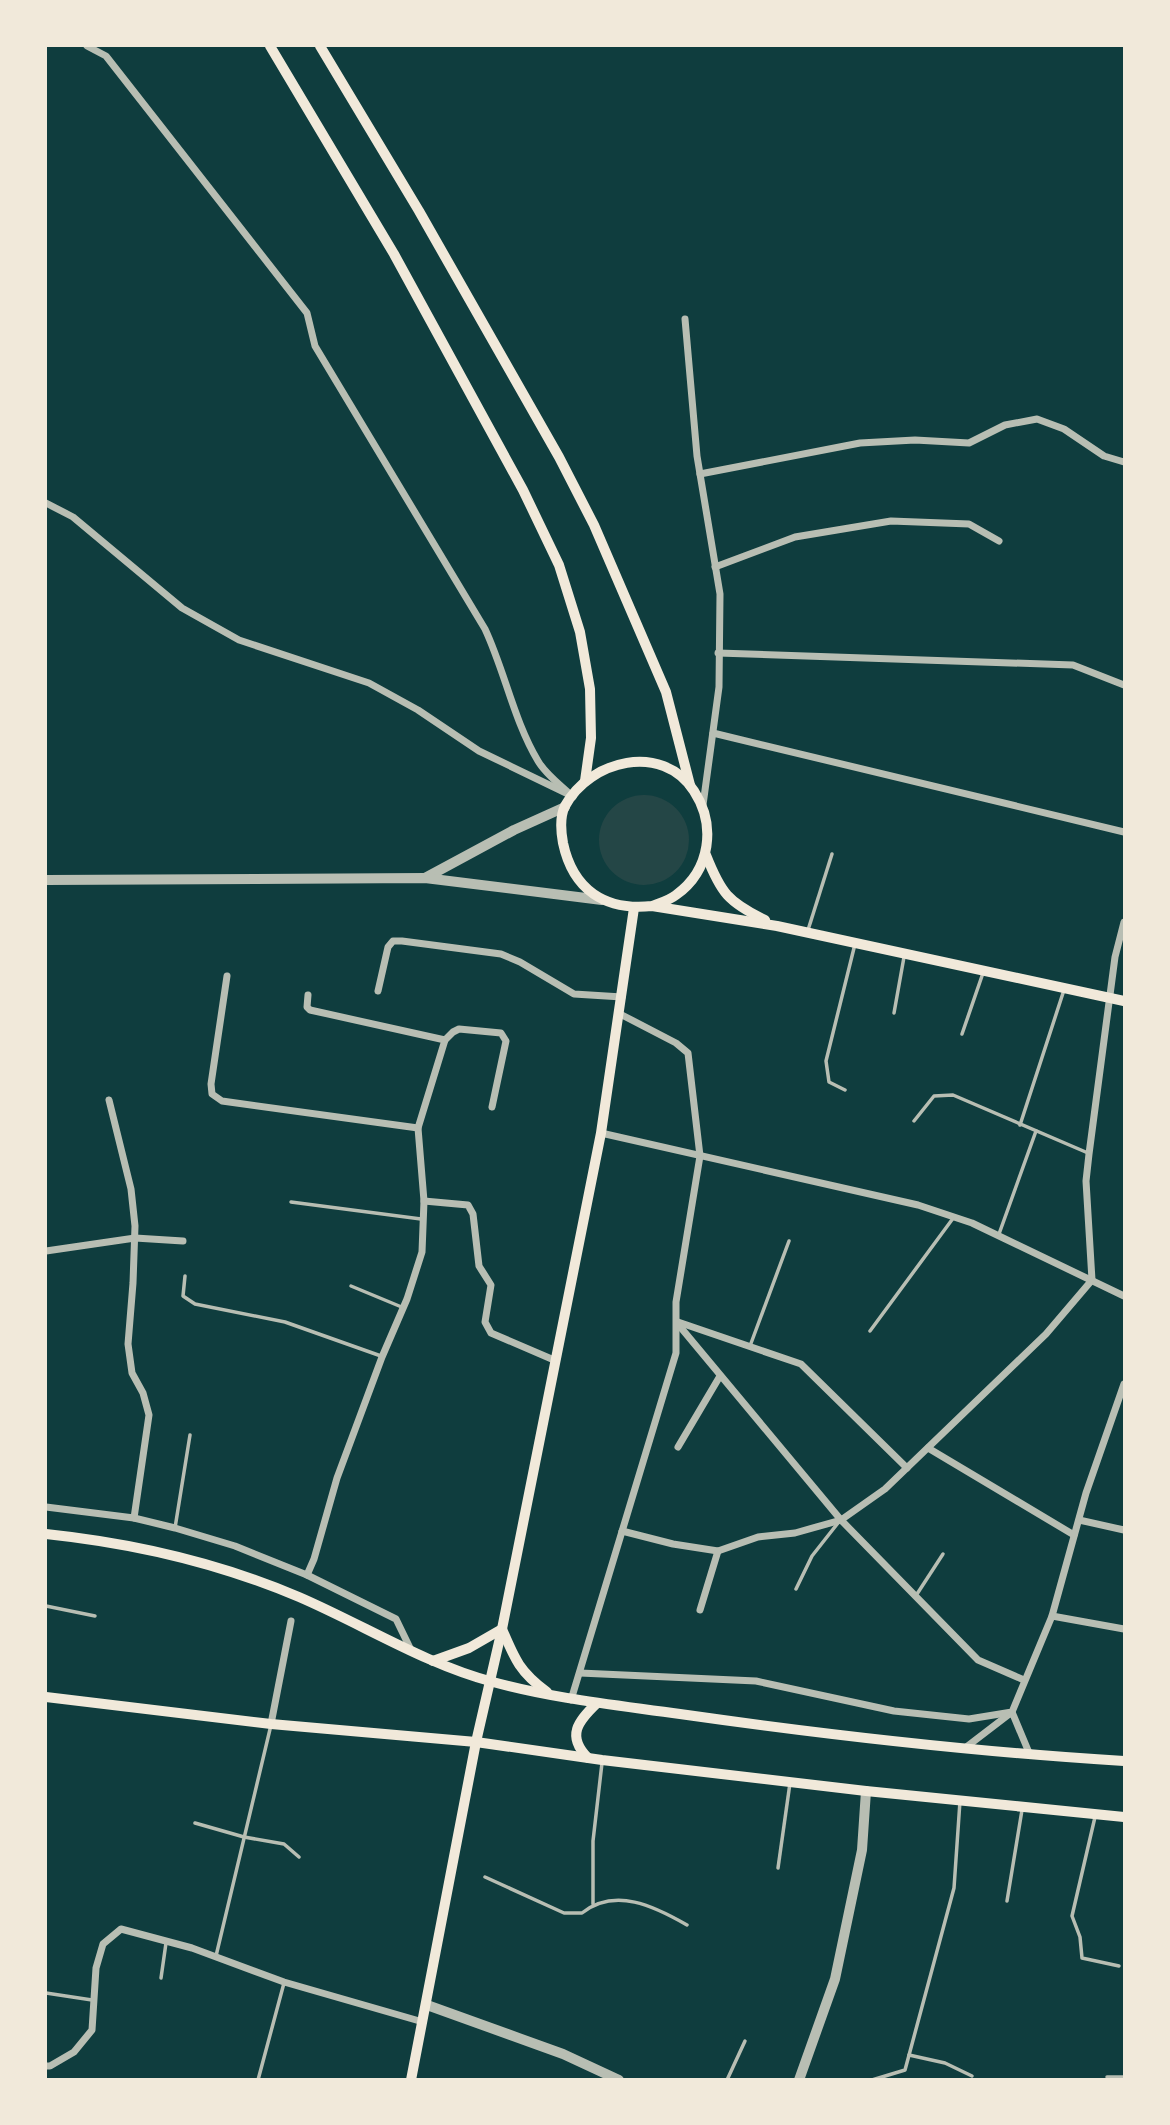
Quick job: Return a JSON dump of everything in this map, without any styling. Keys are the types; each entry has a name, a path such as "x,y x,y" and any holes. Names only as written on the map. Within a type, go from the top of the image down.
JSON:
{"main road":[{"path":"270,46 394,254 523,490 559,565 580,632 590,689 591,738 585,781"},
{"path":"320,46 419,211 559,457 594,525 666,692 690,785 703,806 708,830 706,855 694,878 676,896 652,906"},
{"path":"690,785 671,770 649,762 626,761 604,768 585,781 565,807 562,831 568,864 582,885 603,900 618,906 652,906 777,926 1125,1001"},
{"path":"706,855 718,884 736,906 777,926"},
{"path":"411,2080 476,1742 502,1629 601,1133 634,908"},
{"path":"46,1534 91,1538 148,1549 273,1587 330,1611 433,1661 491,1682 552,1696 832,1735 1030,1755 1124,1761"},
{"path":"433,1661 469,1648 502,1629"},
{"path":"502,1629 517,1664 533,1682 552,1696"},
{"path":"46,1697 271,1724 476,1742 602,1760 866,1791 1125,1817"},
{"path":"588,1758 580,1751 576,1731 578,1722 597,1703"}],"street":[{"path":"87,46 106,56 307,313 315,346 485,629 539,764 573,797"},
{"path":"685,319 700,474 720,594 719,688 703,806"},
{"path":"700,474 860,443 915,440 969,443 1005,425 1037,419 1064,429 1104,456 1125,462"},
{"path":"46,503 73,517 182,608 239,639 369,683 418,710 479,751 573,797"},
{"path":"715,566 795,537 891,521 969,524 999,541"},
{"path":"718,653 1073,665 1125,685"},
{"path":"713,733 1125,832"},
{"path":"425,878 514,830 565,807"},
{"path":"46,880 425,878 603,900"},
{"path":"622,1531 673,1544 718,1551 758,1537 795,1533 841,1520 886,1489 1046,1334 1092,1280 1086,1181 1115,957 1125,922"},
{"path":"378,991 388,947 393,941 501,954 520,962 574,994 622,997"},
{"path":"227,976 211,1084 212,1094 222,1101 418,1128"},
{"path":"308,995 307,1007 310,1010 445,1040"},
{"path":"571,1700 676,1353 676,1302 700,1156 688,1053 676,1043 620,1014"},
{"path":"307,1575 337,1478 382,1357 404,1308 422,1252 421,1219 424,1200 418,1128 445,1040 459,1029 501,1033 504,1036 506,1041 492,1107"},
{"path":"109,1100 131,1189 135,1238 128,1345 132,1373 143,1393 149,1415 134,1518"},
{"path":"601,1133 918,1205 955,1217 1125,1296"},
{"path":"424,1200 468,1205 473,1214 479,1266 491,1285 485,1321 491,1334 554,1360"},
{"path":"46,1251 135,1238 183,1241"},
{"path":"677,1322 801,1364 907,1468"},
{"path":"677,1322 841,1520 978,1660 1024,1680"},
{"path":"678,1447 720,1376"},
{"path":"965,1748 1012,1712 1052,1616 1086,1493 1125,1384"},
{"path":"928,1448 1074,1535"},
{"path":"46,1507 134,1518 235,1546 307,1575 396,1619 411,1651"},
{"path":"1079,1520 1125,1530"},
{"path":"700,1610 718,1551"},
{"path":"1052,1616 1125,1629"},
{"path":"271,1724 291,1620"},
{"path":"580,1673 756,1681 894,1711 969,1719 1012,1712"},
{"path":"1012,1712 1030,1755"},
{"path":"799,2080 835,1979 862,1850 866,1791"},
{"path":"46,2066 74,2052 92,2030 96,1968 103,1944 121,1929 166,1941 284,1982 423,2022"},
{"path":"426,2005 563,2054 619,2080"}],"lane":[{"path":"807,932 832,854"},
{"path":"845,1090 829,1082 826,1061 856,942"},
{"path":"894,1013 905,953"},
{"path":"962,1034 984,969"},
{"path":"1020,1125 1065,986"},
{"path":"914,1121 933,1096 953,1095 1089,1154"},
{"path":"998,1236 1036,1131"},
{"path":"291,1202 421,1219"},
{"path":"870,1331 955,1217"},
{"path":"750,1346 789,1241"},
{"path":"186,1276 183,1296 195,1304 285,1322 382,1357"},
{"path":"351,1286 404,1308"},
{"path":"175,1528 190,1435"},
{"path":"796,1589 812,1556 841,1520"},
{"path":"915,1596 943,1554"},
{"path":"46,1606 95,1616"},
{"path":"216,1958 271,1724"},
{"path":"593,1904 593,1840 602,1760"},
{"path":"778,1868 790,1781"},
{"path":"872,2080 905,2070 954,1888 960,1800"},
{"path":"1007,1901 1022,1806"},
{"path":"1096,1814 1072,1916 1080,1937 1082,1958 1119,1966"},
{"path":"195,1823 284,1844 299,1857"},
{"path":"485,1877 564,1913 582,1913 593,1904 614,1899 661,1910 687,1925"},
{"path":"161,1978 166,1941"},
{"path":"258,2080 284,1982"},
{"path":"46,1993 94,2000"},
{"path":"727,2080 745,2041"},
{"path":"909,2054 945,2063 972,2076"},
{"path":"1107,2077 1125,2077"}],"shaded area":[{"path":"644,795 661,798 676,808 686,823 689,840 686,857 676,872 661,882 644,885 627,882 612,872 602,857 599,840 602,823 612,808 627,798"}]}
